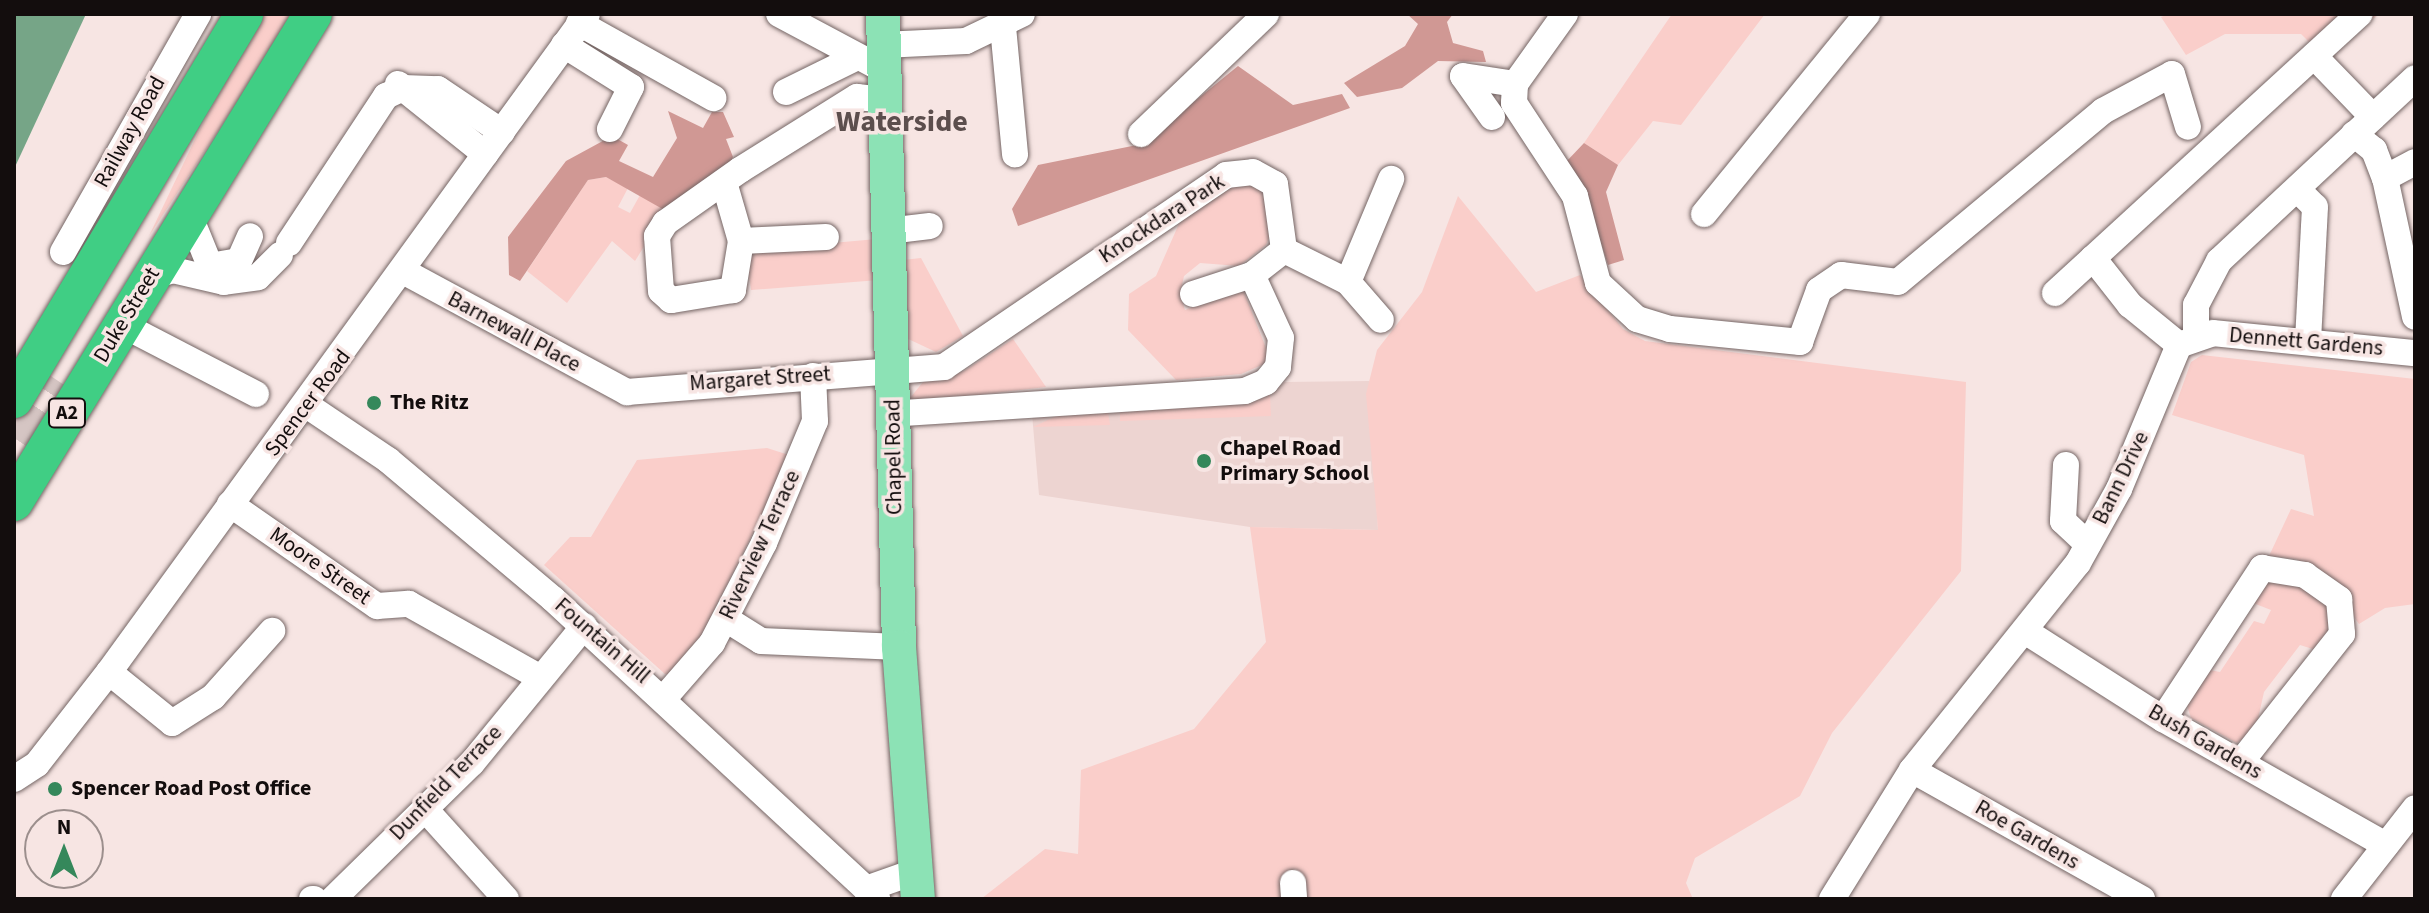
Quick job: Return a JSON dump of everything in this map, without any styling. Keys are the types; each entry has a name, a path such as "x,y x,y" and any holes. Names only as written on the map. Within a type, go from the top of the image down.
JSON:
{"highway":[{"name":"Duke Street","path":"14,399 244,14"},
{"name":"Duke Street","path":"115,308 150,277 313,14"},
{"name":"Duke Street","path":"14,502 115,308 178,125"},
{"name":"Duke Street","path":"54,378 115,308 215,169"}],"main road":[{"name":"Chapel Road","path":"878,57 893,371 899,647 916,885"}],"street":[{"name":"Railway Road","path":"63,252 198,14"},
{"path":"779,14 878,57"},
{"path":"1141,134 1266,14"},
{"path":"1565,14 1515,84 1514,103 1575,196 1598,283 1637,319 1800,342 1819,290 1841,275 1898,282 2103,111 2172,74 2188,127"},
{"path":"1704,214 1867,14"},
{"path":"2055,293 2360,14"},
{"path":"583,18 713,98"},
{"name":"Spencer Road","path":"14,779 37,764 109,672 230,504 308,406 583,18"},
{"path":"786,92 878,57 966,41 1013,20 1015,154"},
{"path":"564,45 631,87 610,129"},
{"path":"2314,56 2364,125 2385,178 2412,285 2415,317"},
{"path":"724,182 741,241 733,290 685,302 661,291 657,236 724,182 857,97 878,57"},
{"path":"1492,117 1463,76 1515,84"},
{"name":"Bann Drive","path":"1832,899 1912,770 2028,633 2088,544 2188,341 2196,305 2219,261 2415,78"},
{"path":"150,277 173,270 224,282 258,277 285,249 386,96 406,86 438,89 494,143"},
{"path":"2385,178 2415,162"},
{"name":"Knockdara Park","path":"893,371 944,367 1226,175 1253,172 1275,184 1284,250"},
{"path":"1348,282 1391,179"},
{"path":"2297,189 2315,207 2308,341"},
{"path":"189,214 210,266 239,261 250,236"},
{"path":"888,231 930,226"},
{"path":"741,241 826,237"},
{"path":"1193,294 1252,275 1284,250 1348,282 1381,320"},
{"path":"2093,258 2130,305 2188,341"},
{"name":"Barnewall Place","path":"403,271 627,392"},
{"path":"892,414 1245,391 1266,382 1278,367 1281,338 1252,275"},
{"path":"115,308 256,394"},
{"name":"Dennett Gardens","path":"2188,341 2308,341 2415,353"},
{"name":"Margaret Street","path":"627,392 893,371"},
{"name":"Riverview Terrace","path":"665,697 726,619 815,421 813,376"},
{"name":"Fountain Hill","path":"308,406 388,460 584,626 665,697 872,894"},
{"path":"2066,465 2063,521 2088,544"},
{"name":"Moore Street","path":"230,504 377,606 409,604 541,678"},
{"path":"2163,719 2262,568 2305,575 2339,599 2342,634 2240,763"},
{"path":"726,619 761,641 899,647"},
{"name":"Dunfield Terrace","path":"333,899 425,809 584,626"},
{"path":"109,672 172,723 213,697 272,631"},
{"name":"Bush Gardens","path":"2028,633 2163,719 2386,845"},
{"name":"Roe Gardens","path":"1912,770 2142,899"},
{"path":"2344,899 2415,808"},
{"path":"425,809 506,899"},
{"path":"872,894 916,885"}],"shaded area":[{"path":"14,14 86,14 14,169"},
{"path":"262,14 295,14 149,236 198,133"},
{"path":"1407,14 1453,14 1447,22 1453,43 1483,51 1486,62 1438,61 1402,88 1357,97 1344,83 1405,46 1418,24"},
{"path":"1672,14 1765,14 1681,125 1653,121 1618,165 1584,143"},
{"path":"2169,14 2379,14 2326,59 2301,34 2225,34 2186,55 2161,17"},
{"path":"1238,66 1293,105 1342,94 1350,108 1018,226 1012,209 1038,165 1142,144"},
{"path":"668,111 703,128 712,112 723,112 734,137 726,139 733,157 727,169 666,211 606,177 588,180 520,281 509,275 508,237 566,161 612,136 628,145 619,161 653,177 677,138"},
{"path":"1584,143 1618,165 1606,192 1624,260 1608,265 1584,190 1565,163"},
{"path":"606,177 628,188 618,207 630,213 640,195 666,211 635,261 612,241 567,303 527,271 588,180"},
{"path":"1243,182 1266,190 1273,228 1266,245 1239,266 1200,263 1184,276 1180,294 1185,310 1242,287 1268,353 1264,364 1241,374 1176,380 1128,330 1129,294 1156,276 1185,210 1217,188"},
{"path":"1458,196 1536,292 1580,275 1623,329 1645,341 1966,382 1961,571 1832,733 1800,796 1695,858 1686,883 1693,899 981,899 1045,849 1078,854 1081,770 1194,729 1266,642 1250,527 1378,530 1366,394 1377,350 1422,292"},
{"path":"877,239 879,280 751,290 747,261 754,250"},
{"path":"921,258 963,336 936,352 904,337 903,260"},
{"path":"1013,339 1046,387 906,403 923,382 964,371"},
{"path":"2202,355 2415,379 2415,604 2385,608 2359,624 2323,574 2296,559 2269,556 2291,509 2314,516 2304,455 2172,415 2191,362"},
{"name":"Chapel Road Primary School","path":"1369,381 1378,530 1250,527 1039,495 1032,414 1270,394 1284,382"},
{"path":"1270,394 1271,416 1120,421 1120,411"},
{"path":"1065,412 1108,412 1110,425 1033,427"},
{"path":"767,448 792,456 682,674 665,674 544,565 570,537 591,537 637,460"},
{"path":"2281,575 2335,605 2331,635 2316,650 2300,645 2264,692 2256,728 2237,743 2191,718 2184,696 2205,669 2220,672 2254,621 2264,624 2271,610 2248,601 2259,584"}],"tunnel":[{"path":"14,438 54,378"}],"place":[{"name":"The Ritz","path":"374,403"},
{"name":"Chapel Road Primary School","path":"1204,461"},
{"name":"Spencer Road Post Office","path":"55,789"}],"district":[{"name":"Waterside","path":"902,122"}]}
